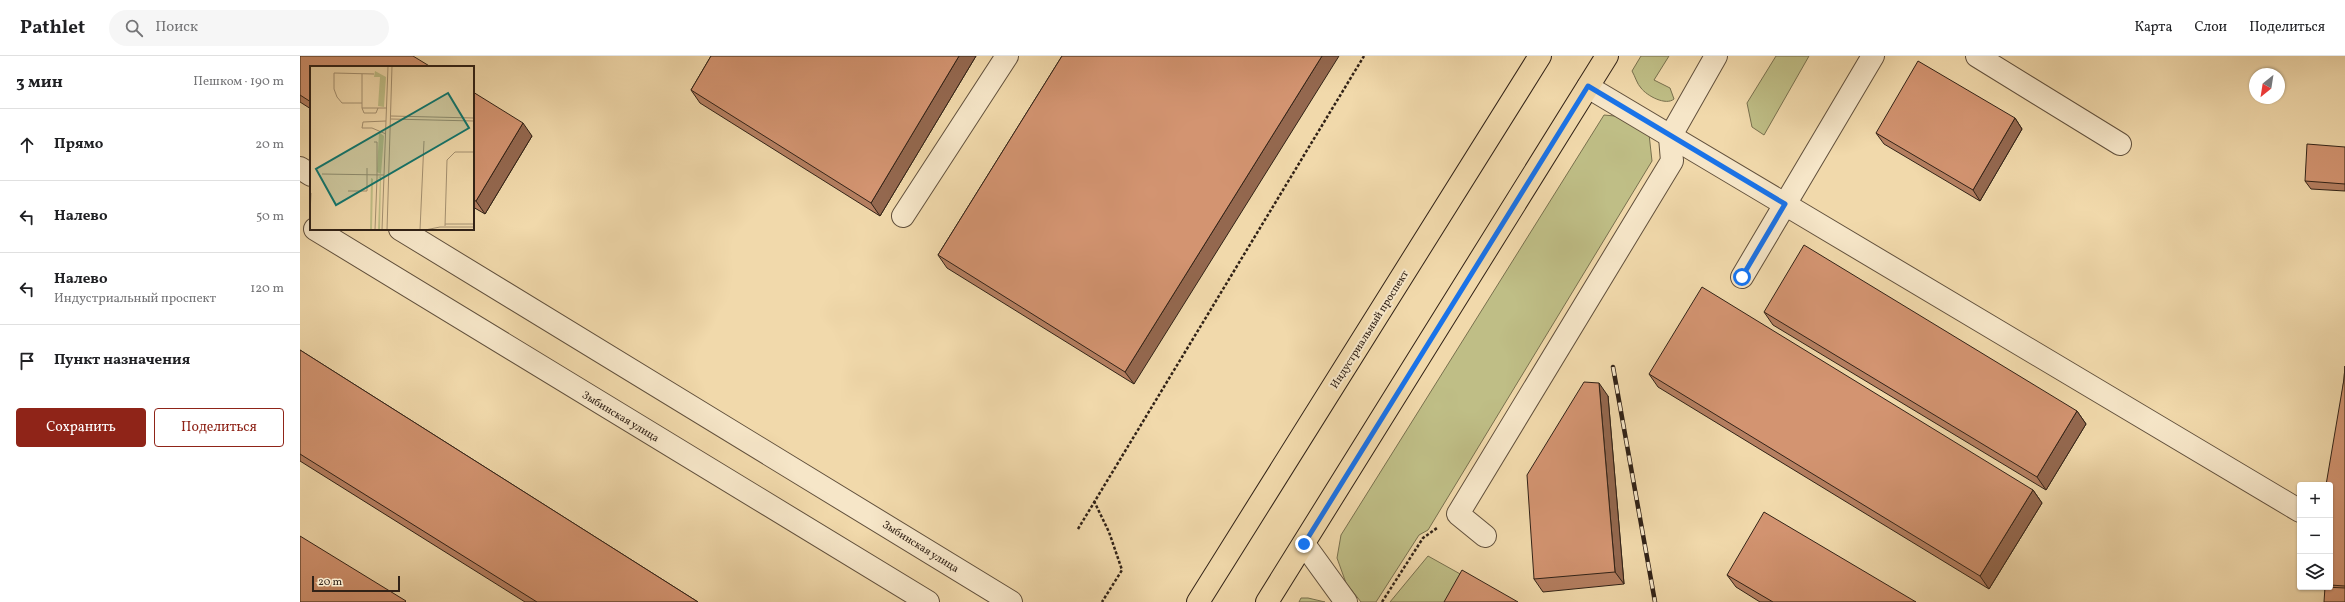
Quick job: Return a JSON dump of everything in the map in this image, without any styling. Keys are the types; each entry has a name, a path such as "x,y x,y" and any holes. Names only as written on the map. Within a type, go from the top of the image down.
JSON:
{"main road":[{"name":"Индустриальный проспект","path":"1198,602 1540,56"},
{"path":"1267,602 1607,56"}],"street":[{"path":"903,216 1007,56"},
{"path":"1485,536 1458,514 1672,161 1670,137 1716,56"},
{"path":"1742,277 1874,56"},
{"path":"1977,56 2120,144"},
{"path":"1588,86 1670,137 2297,509"},
{"path":"300,168 310,174"},
{"path":"300,220 310,226"},
{"name":"Зыбинская улица","path":"317,230 928,602"},
{"name":"Зыбинская улица","path":"402,230 1011,602"},
{"path":"1304,544 1346,602"}],"path":[{"path":"1078,528 1364,56"},
{"path":"1094,501 1109,532 1122,570 1102,602"},
{"path":"1382,602 1423,538 1458,514"}],"shaded area":[{"path":"1641,56 1669,56 1654,80 1670,88 1674,99 1671,101 1662,101 1652,97 1640,86 1632,71"},
{"path":"1776,56 1809,56 1764,135 1752,127 1747,103"},
{"path":"1604,115 1625,117 1649,134 1652,161 1428,530 1419,535 1376,602 1361,602 1346,583 1337,558 1341,535"},
{"path":"1428,556 1471,580 1459,602 1390,602"},
{"path":"1301,598 1308,598 1325,602 1299,602"}],"building":[{"path":"300,56 413,56 429,66 310,66 310,101 300,95"},
{"path":"711,56 959,56 871,203 691,90"},
{"path":"1062,56 1322,56 1125,372 938,255"},
{"path":"1918,61 2015,118 1973,190 1876,133"},
{"path":"474,93 523,123 476,201 474,200"},
{"path":"2307,144 2345,147 2345,184 2305,181"},
{"path":"1804,245 2077,411 2037,477 1764,312"},
{"path":"1702,287 2033,490 1980,576 1649,374"},
{"path":"300,350 698,602 537,602 300,454"},
{"path":"2345,366 2345,586 2333,585 2333,482 2327,482"},
{"path":"1584,382 1599,383 1615,572 1534,579 1527,475"},
{"path":"1764,512 1916,602 1773,602 1727,575"},
{"path":"300,536 406,601 300,602"},
{"path":"1462,570 1518,602 1444,602"},
{"path":"2333,587 2345,588 2345,602 2324,602 2325,590 2333,590"}],"railway":[{"path":"1613,367 1655,602"}],"route":[{"path":"1304,544 1588,86 1670,137 1785,204 1742,277"}]}
